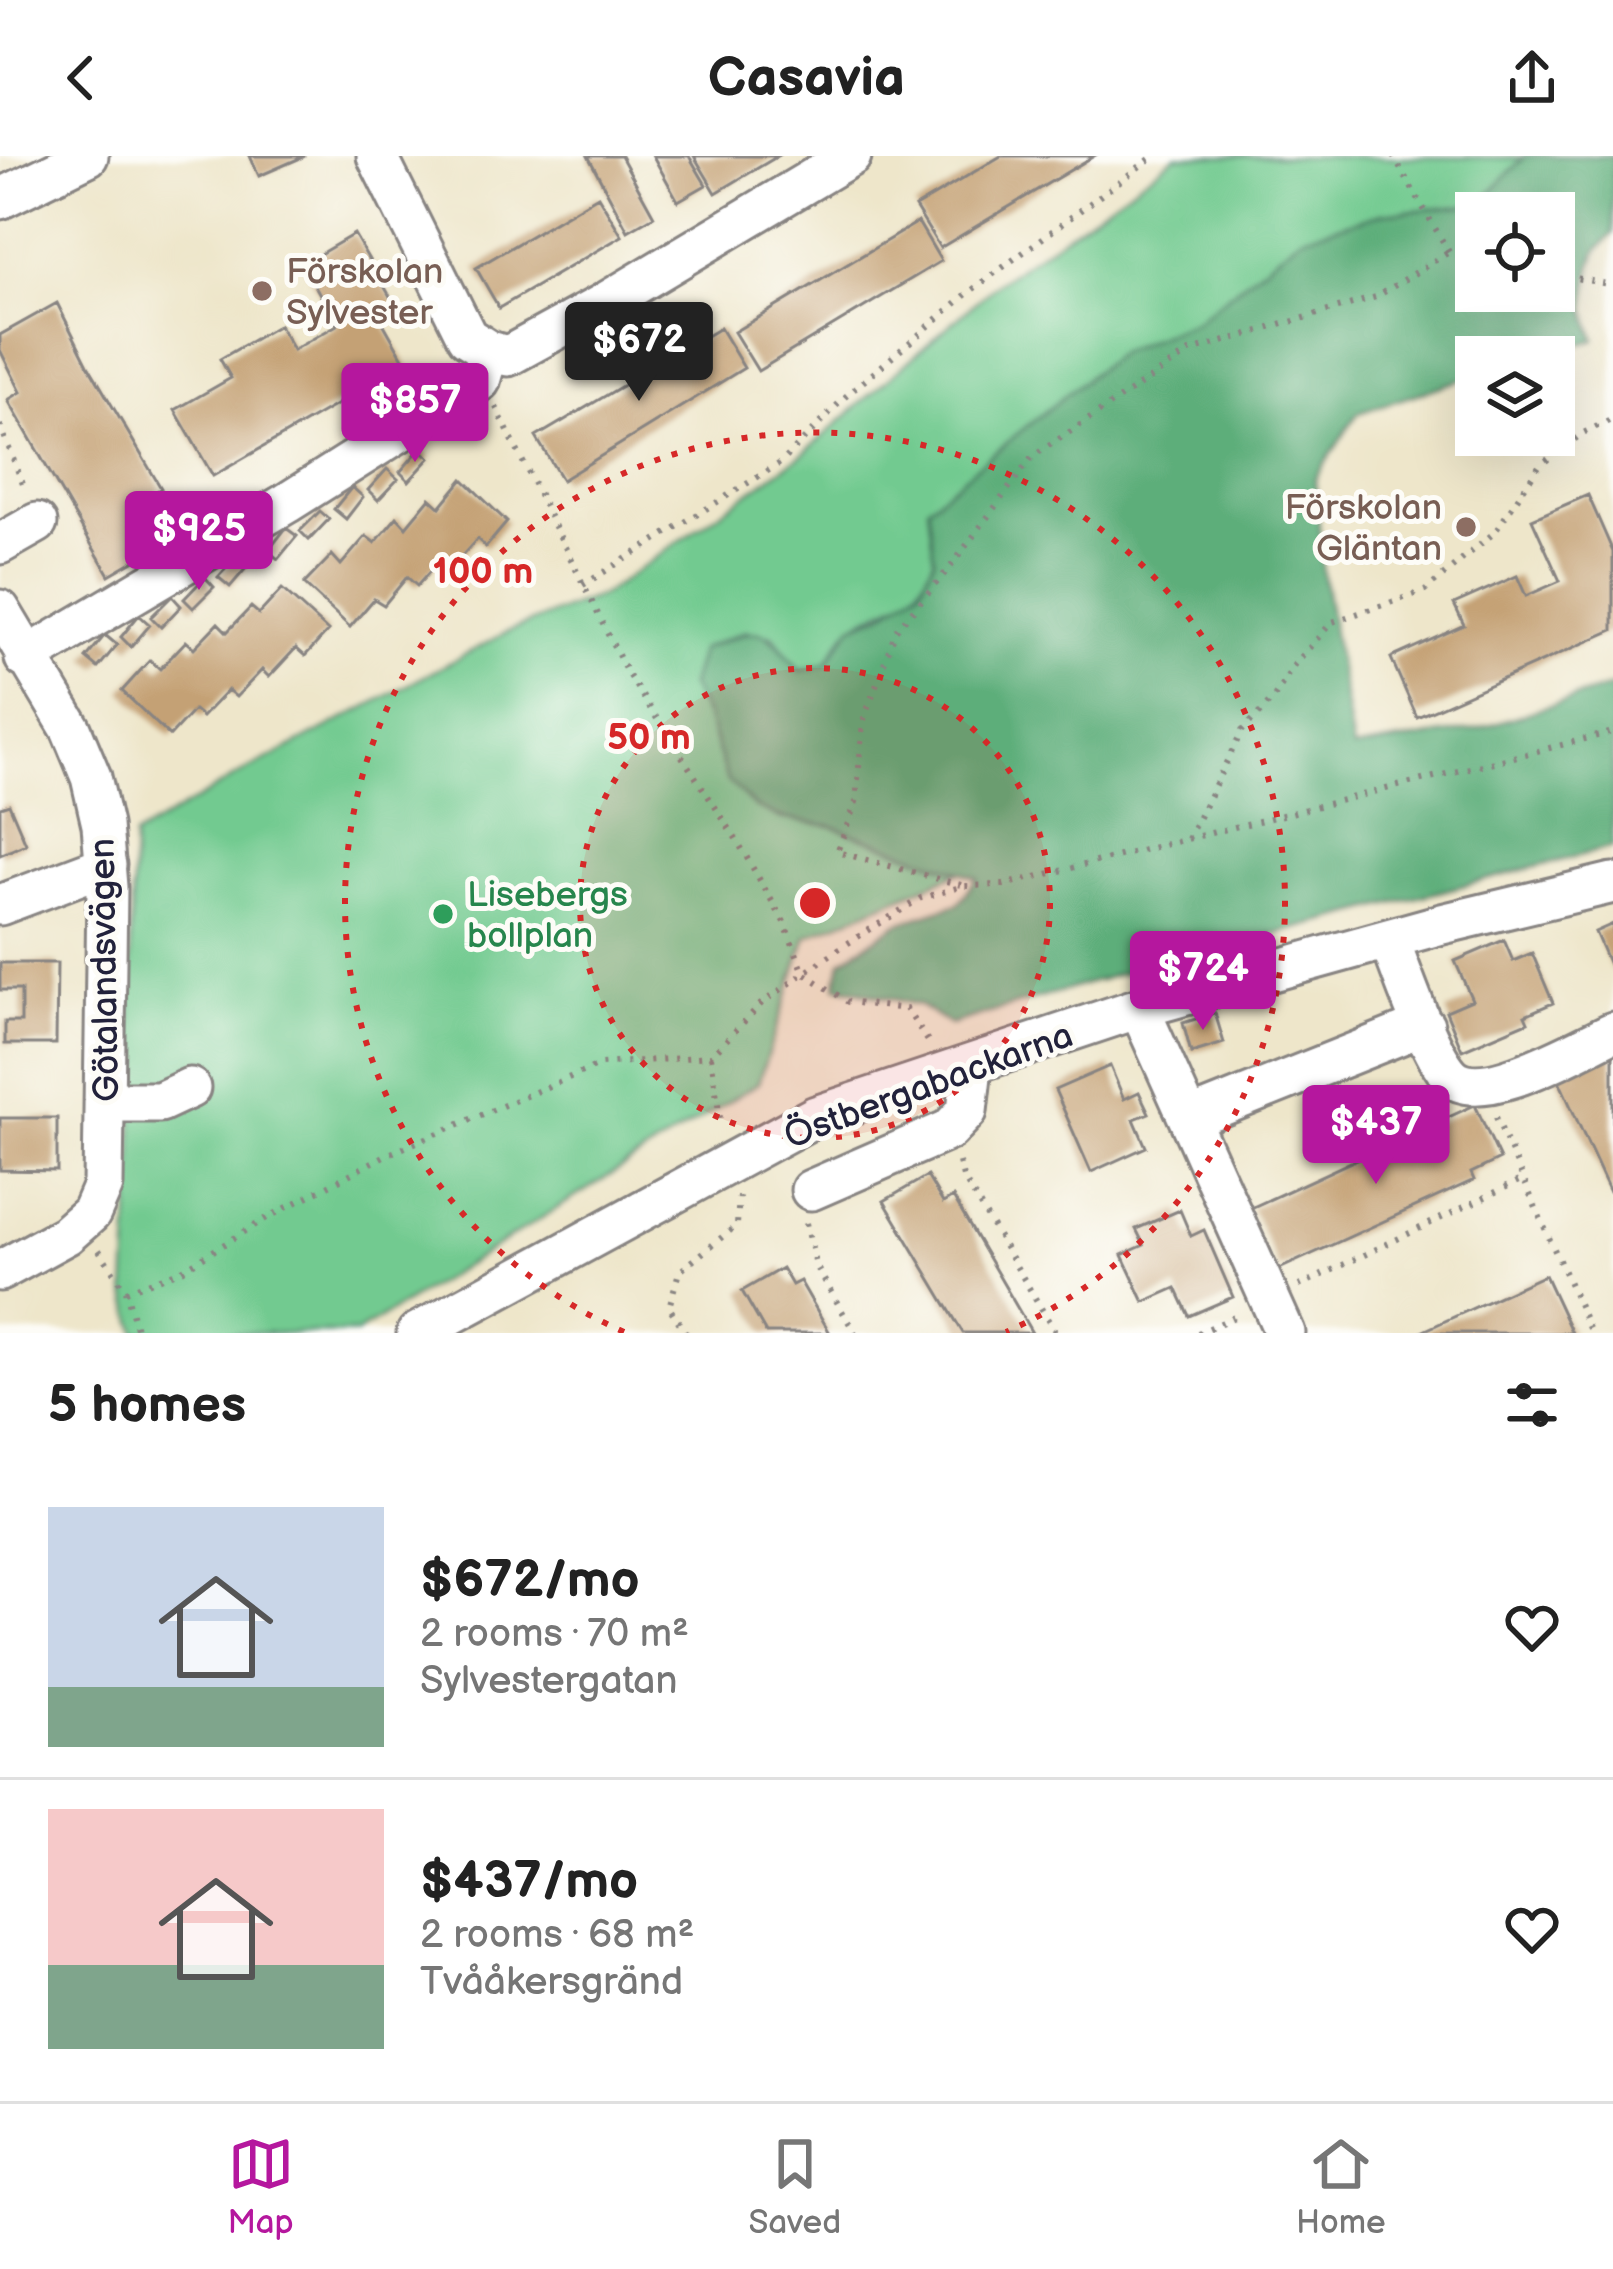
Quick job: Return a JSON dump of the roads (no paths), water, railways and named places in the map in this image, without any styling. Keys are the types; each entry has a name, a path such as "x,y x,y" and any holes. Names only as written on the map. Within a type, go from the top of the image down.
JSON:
{"street":[{"path":"0,199 88,156"},
{"path":"376,156 485,364"},
{"path":"485,364 603,304 851,156"},
{"path":"25,658 287,503 480,381 485,364"},
{"path":"0,544 37,524"},
{"name":"Götalandsvägen","path":"0,610 71,729 92,777 106,866 103,1185 91,1213 65,1235 0,1271"},
{"path":"0,905 106,866"},
{"name":"Östbergabackarna","path":"417,1333 816,1116 1139,1007 1613,883"},
{"path":"1389,939 1450,1076 1482,1086 1504,1082 1613,1032"},
{"path":"1139,1007 1277,1317"},
{"path":"1189,1119 1424,1025"},
{"path":"811,1190 949,1130 967,1111 972,1067"},
{"path":"104,1102 160,1102 190,1088"}],"place":[{"name":"Förskolan Sylvester","path":"262,291"},
{"name":"Förskolan Gläntan","path":"1466,527"},
{"name":"Lisebergs bollplan","path":"443,914"}]}
